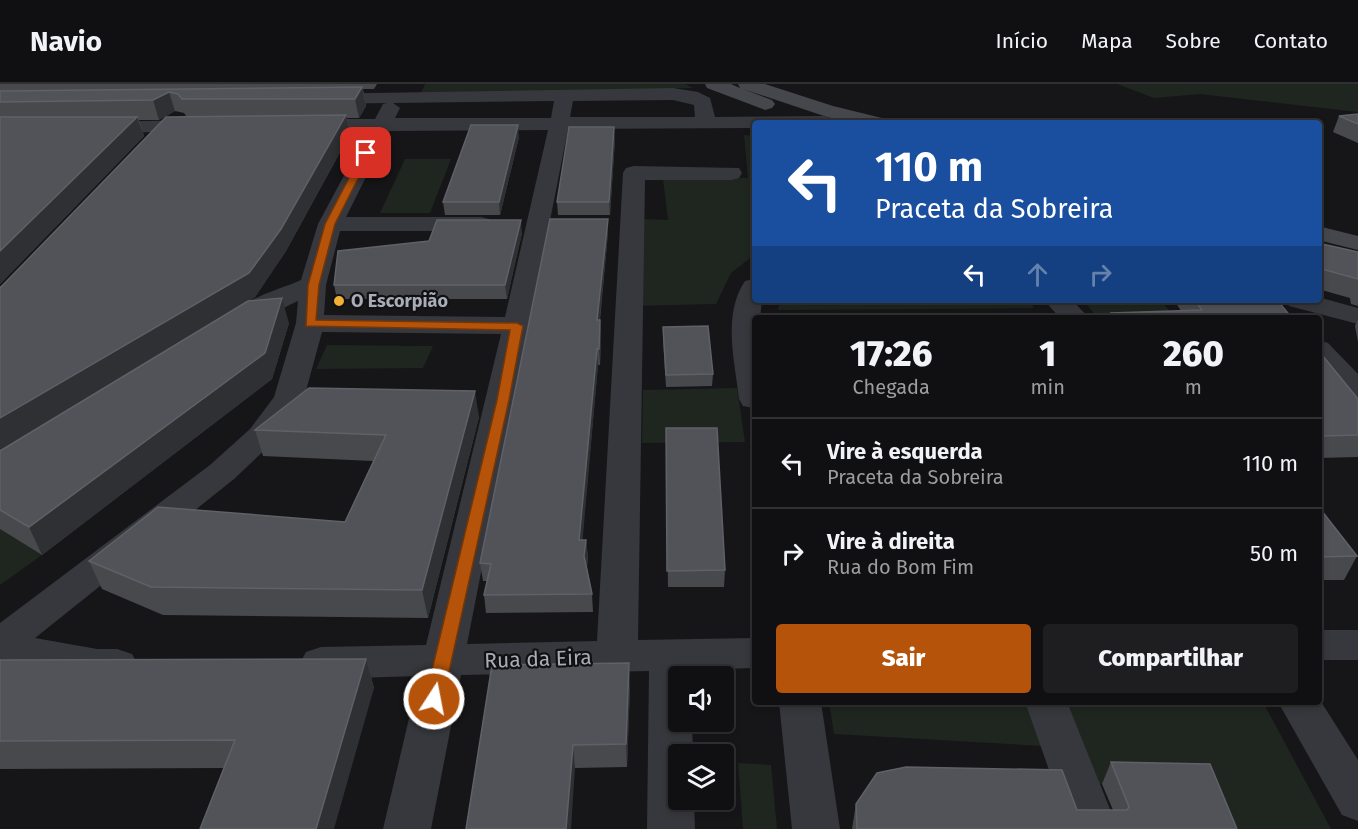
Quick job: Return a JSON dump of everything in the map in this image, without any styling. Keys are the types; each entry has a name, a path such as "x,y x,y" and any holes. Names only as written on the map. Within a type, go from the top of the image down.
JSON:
{"main road":[{"path":"714,84 780,110 815,120"},
{"path":"747,84 827,111 866,120"},
{"path":"1322,234 1358,243"},
{"path":"1322,250 1358,259"}],"street":[{"path":"301,98 398,90 562,109 706,122 752,122"},
{"path":"0,645 222,472 303,399 299,372 310,323 313,285 330,224 398,90"},
{"path":"279,125 382,124 692,96 703,102 706,122"},
{"path":"145,150 187,106"},
{"path":"407,829 441,662 503,400 517,326 528,224 562,109"},
{"path":"81,128 222,126"},
{"path":"617,657 620,224 634,172 731,173"},
{"path":"330,224 528,224"},
{"path":"221,332 261,307 313,285"},
{"path":"752,290 748,295 752,359"},
{"path":"1060,303 1072,315"},
{"path":"1277,303 1288,315"},
{"path":"1310,303 1358,316"},
{"path":"310,323 517,326"},
{"path":"1322,353 1354,384"},
{"path":"468,400 503,400"},
{"path":"184,502 220,514"},
{"path":"0,645 97,665 157,664"},
{"path":"1322,645 1358,645"},
{"name":"Rua da Eira","path":"287,663 441,662 752,653"},
{"path":"670,655 671,829"},
{"path":"800,705 816,829"},
{"path":"1047,705 1094,829"},
{"path":"1301,705 1358,801"}],"shaded area":[{"path":"425,84 685,84 693,88 421,93"},
{"path":"1117,84 1358,84 1358,112 1200,94 1154,98"},
{"path":"744,135 752,136 752,257 731,273 716,304 628,306 643,219 668,220 663,179 748,178"},
{"path":"405,159 451,159 430,213 380,213"},
{"path":"779,303 1031,303 1034,308 778,310"},
{"path":"1085,303 1163,303 1173,315 1095,315"},
{"path":"327,345 433,346 423,368 316,369"},
{"path":"737,388 745,442 642,443 643,390"},
{"path":"0,529 42,555 0,585"},
{"path":"829,705 1026,705 1042,746 834,734"},
{"path":"1063,705 1265,705 1331,829 1216,829 1196,785 1088,784"},
{"path":"738,763 771,765 777,829 743,829"}],"building":[{"path":"362,87 355,99 182,99 178,94 169,92 153,100 0,102 0,91"},
{"path":"1358,114 1358,124 1339,116"},
{"path":"346,115 281,229 249,273 0,418 0,287 166,117"},
{"path":"0,117 137,117 0,251"},
{"path":"471,125 518,125 499,202 443,202"},
{"path":"569,127 614,127 609,202 557,202"},
{"path":"550,219 608,219 597,320 600,320 599,349 597,349 579,540 586,540 584,556 592,594 484,595 491,564 480,563"},
{"path":"437,220 521,220 505,285 334,285 338,251 429,241"},
{"path":"1322,244 1358,252 1358,279 1322,269"},
{"path":"282,298 265,353 29,527 0,510 0,451 248,301"},
{"path":"1197,303 1280,303 1290,315 1112,315 1111,313 1202,310"},
{"path":"708,326 713,374 666,375 663,327"},
{"path":"1322,355 1358,399 1358,435 1322,436"},
{"path":"309,388 475,391 422,590 151,587 89,561 158,507 345,522 386,435 255,430"},
{"path":"666,428 717,428 725,570 667,571"},
{"path":"1322,511 1357,556 1322,557"},
{"path":"366,659 316,829 200,829 235,740 0,741 0,660"},
{"path":"629,663 626,744 573,745 566,829 466,829 492,665"},
{"path":"1111,762 1210,764 1237,829 857,829 856,804 877,773 906,767 1062,770 1077,810 1127,810 1129,807"}],"place":[{"name":"O Escorpião","path":"339,301"}],"route":[{"path":"366,153 330,224 313,285 310,323 517,326 503,400 434,699"}]}
